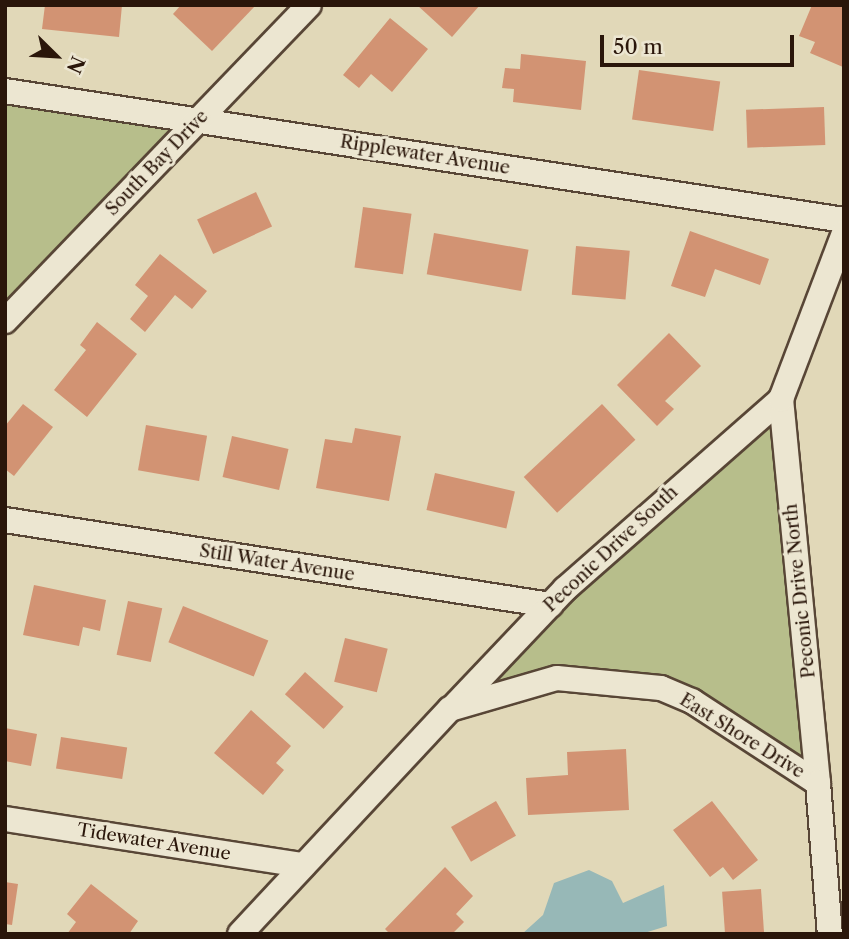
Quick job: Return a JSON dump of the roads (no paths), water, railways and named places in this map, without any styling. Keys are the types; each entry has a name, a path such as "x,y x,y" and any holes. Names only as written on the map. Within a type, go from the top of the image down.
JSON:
{"street":[{"name":"South Bay Drive","path":"5,321 309,5"},
{"name":"Ripplewater Avenue","path":"5,90 844,220"},
{"path":"781,399 844,233"},
{"name":"Peconic Drive South","path":"450,709 550,605 781,399"},
{"name":"Peconic Drive North","path":"781,399 818,783"},
{"name":"Still Water Avenue","path":"5,520 550,605"},
{"name":"East Shore Drive","path":"450,709 557,678 661,688 692,701 818,783 830,934"},
{"path":"240,934 450,709"},
{"name":"Tidewater Avenue","path":"5,819 303,865"}],"water":[{"path":"589,870 612,881 623,903 664,885 667,926 641,934 522,934 543,915 554,883"}]}
